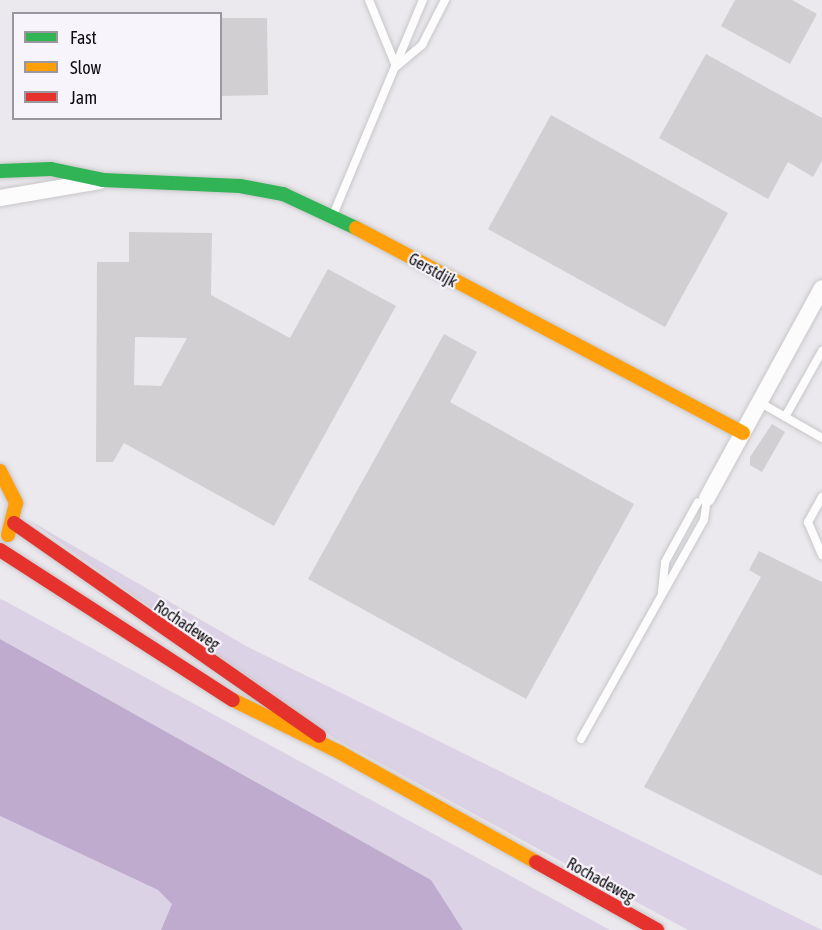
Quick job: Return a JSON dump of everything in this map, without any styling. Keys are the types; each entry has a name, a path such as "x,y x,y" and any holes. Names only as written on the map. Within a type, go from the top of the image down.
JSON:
{"main road":[{"name":"Gerstdijk","path":"0,171 51,169 103,180 240,186 283,194 333,215 743,433"},
{"path":"0,471 15,496 14,523 0,545"},
{"name":"Rochadeweg","path":"14,523 341,753"},
{"name":"Rochadeweg","path":"0,550 242,706 341,753 657,930"},
{"path":"0,570 95,612"}],"street":[{"name":"Gerstdijk","path":"0,198 103,180"},
{"path":"703,500 743,433 822,288"}],"lane":[{"path":"369,0 396,66"},
{"path":"333,215 423,0"},
{"path":"396,66 422,45 445,0"},
{"path":"785,417 822,351"},
{"path":"759,402 822,438"},
{"path":"822,497 808,522 822,555"},
{"path":"581,739 704,520 703,500"},
{"path":"662,595 665,562 703,500"}],"shaded area":[{"path":"27,519 246,646 822,930 688,930 332,737"},
{"path":"0,599 610,930 463,930 450,914 188,747 0,639"},
{"path":"0,639 431,880 463,930 161,930 172,904 158,890 0,816"},
{"path":"0,816 158,890 173,904 161,930 0,930"}],"building":[{"path":"735,0 792,0 817,14 790,64 721,26"},
{"path":"222,18 267,18 268,95 222,96"},
{"path":"706,54 822,118 822,161 813,177 788,162 768,199 659,138"},
{"path":"551,115 728,213 665,327 488,229"},
{"path":"129,232 212,233 211,295 290,338 328,269 396,306 274,526 124,443 113,462 96,462 97,262 129,262","holes":["135,337 187,338 161,386 134,385"]},
{"path":"444,334 477,352 450,402 634,504 526,699 308,579"},
{"path":"772,424 785,432 762,472 750,465 750,457"},
{"path":"759,551 822,582 822,876 644,787 761,577 749,570"}],"traffic: fast":[{"path":"0,171 51,169 103,180 240,186 283,194 356,228"}],"traffic: slow":[{"path":"356,228 743,433"},
{"path":"0,471 16,503 8,535"},
{"path":"233,700 341,753 536,862"}],"traffic: jam":[{"path":"14,523 319,736"},
{"path":"0,550 233,700"},
{"path":"536,862 657,930"}]}
